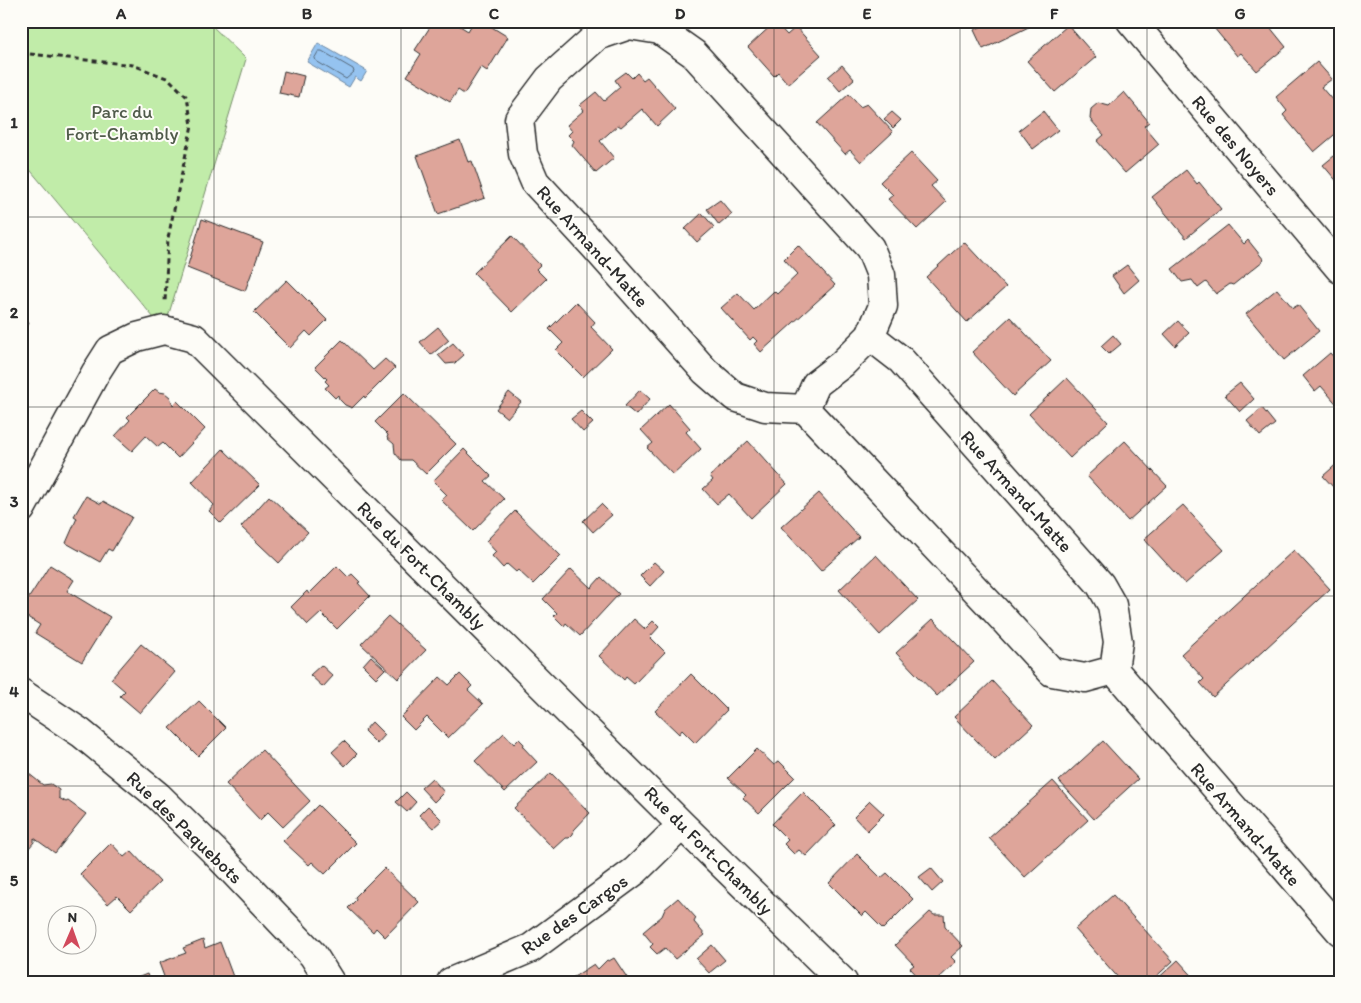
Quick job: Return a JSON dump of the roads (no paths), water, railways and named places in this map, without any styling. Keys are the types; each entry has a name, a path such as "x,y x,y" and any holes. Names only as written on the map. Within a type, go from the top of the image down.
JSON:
{"street":[{"name":"Rue des Noyers","path":"1131,21 1340,269"},
{"name":"Rue Armand-Matte","path":"629,24 660,30 694,54 870,248 882,275 883,306 870,336 842,364 816,384 805,409 765,407 735,397 705,371 535,182 523,154 519,119 549,79 597,36 629,24"},
{"name":"Rue du Fort-Chambly","path":"21,509 110,350 137,337 164,330 194,338 843,982"},
{"name":"Rue Armand-Matte","path":"870,336 901,360 1100,584 1112,605 1118,642 1114,670 1340,931"},
{"path":"805,409 1052,672 1085,678 1114,670"},
{"name":"Rue des Paquebots","path":"21,693 81,733 158,796 214,851 313,956 330,982"},
{"name":"Rue des Cargos","path":"451,982 532,948 634,872 682,824"}],"water":[{"path":"318,43 367,71 361,81 355,77 349,87 307,62"}],"park label":[{"name":"Parc du Fort-Chambly","path":"122,122"}]}
